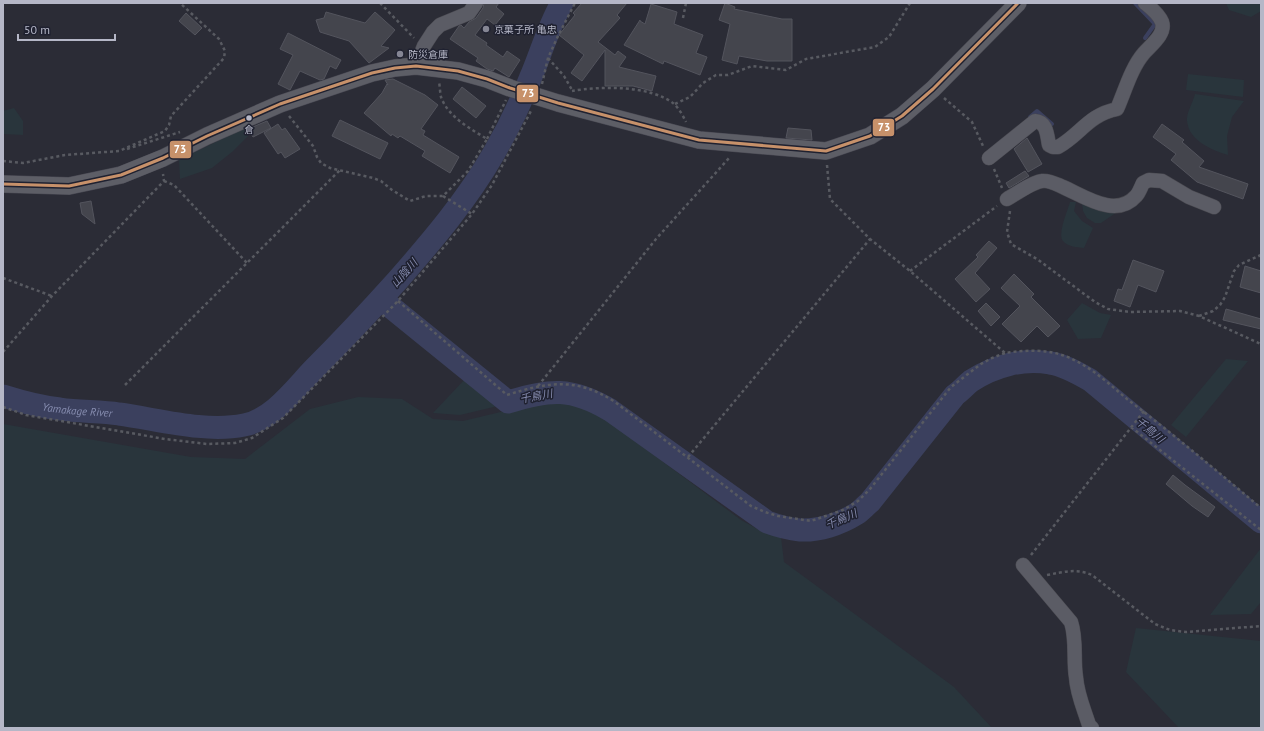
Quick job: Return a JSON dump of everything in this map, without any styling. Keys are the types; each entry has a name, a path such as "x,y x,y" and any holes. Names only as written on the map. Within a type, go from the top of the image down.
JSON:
{"main road":[{"path":"3,184 69,186 121,175 163,158 207,136 280,104 372,74 395,68 416,66 458,71 487,79 512,89 558,103 699,140 826,150 870,136 902,116 933,89 1018,3"}],"street":[{"path":"416,66 424,46 433,32 440,25 469,13 476,3"},
{"path":"989,158 1029,124 1035,121 1040,121 1044,124 1049,145 1058,147 1096,117 1105,112 1117,109 1135,66 1143,54 1157,39 1162,29 1162,22 1158,15 1145,3"},
{"path":"1007,199 1038,182 1043,181 1056,184 1103,204 1119,207 1133,199 1137,195 1143,183 1149,180 1154,180 1162,181 1193,199 1214,207"},
{"path":"1023,565 1071,622 1074,632 1076,677 1079,695 1089,725 1092,728"}],"path":[{"path":"3,161 23,162 65,155 119,151 165,131 169,125 171,116 224,58 225,52 218,39 180,3"},
{"path":"380,3 424,46"},
{"path":"3,407 26,415 165,439 207,444 241,441 252,438 283,418 387,313 472,214 492,185 536,96 548,58 575,3"},
{"path":"683,18 686,3"},
{"path":"674,104 690,97 703,83 716,76 728,75 752,66 786,70 806,59 876,47 889,37 910,3"},
{"path":"548,58 564,76 572,90"},
{"path":"438,68 441,98 449,111 465,125 487,139"},
{"path":"558,103 572,90 630,88 658,94 674,104 699,140"},
{"path":"443,196 468,171 487,139 512,89"},
{"path":"933,89 972,122 1011,208 1007,232 1011,244 1037,259 1095,302 1108,309 1121,312 1180,311 1199,316 1261,344"},
{"path":"280,104 313,146 317,157 321,162 330,168 381,181 410,201 426,196 443,196 472,214"},
{"path":"538,386 656,239 742,144"},
{"path":"826,150 830,199 870,239 910,271 1005,353"},
{"path":"3,352 52,296 164,181 163,158"},
{"path":"124,385 340,170"},
{"path":"164,181 174,185 246,263"},
{"path":"910,271 1007,199"},
{"path":"688,458 870,239"},
{"path":"1199,316 1213,311 1220,305 1225,297 1234,271 1238,265 1261,255"},
{"path":"3,278 52,296"},
{"path":"398,301 507,395 538,386 555,384 572,385 601,393 615,402 751,506 778,516 811,521 844,510 858,501 870,489 951,387 981,364 992,358 1005,353 1025,350 1042,350 1064,356 1084,365 1144,411 1261,508"},
{"path":"1023,565 1144,411"},
{"path":"1131,427 1261,530"},
{"path":"1033,578 1073,571 1083,571 1092,575 1156,624 1170,630 1186,632 1261,626"}],"shaded area":[{"path":"1226,3 1261,3 1261,11 1251,17 1229,10"},
{"path":"1188,74 1244,80 1243,97 1186,90"},
{"path":"1195,94 1244,101 1232,117 1227,136 1228,155 1202,144 1192,134 1187,121"},
{"path":"14,108 23,121 23,135 3,134 3,111"},
{"path":"244,128 248,136 232,152 212,168 180,179 179,160"},
{"path":"1070,202 1076,202 1074,211 1082,221 1093,228 1084,248 1067,244 1061,238 1062,228"},
{"path":"1082,202 1120,210 1101,223 1095,223 1087,218 1083,211"},
{"path":"1082,303 1100,313 1111,315 1101,338 1078,339 1067,320"},
{"path":"1226,359 1248,361 1186,437 1171,425"},
{"path":"466,378 502,405 460,415 433,413"},
{"path":"358,397 402,399 433,419 463,421 542,402 566,403 584,407 599,414 741,520 761,531 781,537 784,562 954,687 992,728 3,728 3,424 191,457 245,459 310,409"},
{"path":"1261,548 1261,602 1251,614 1210,615"},
{"path":"1136,628 1261,641 1261,728 1179,728 1126,672"}],"building":[{"path":"484,3 499,3 496,7 504,14 495,25 487,19 475,35 503,57 507,51 520,60 509,77 495,68 493,71 487,69 476,61 478,58 450,39 459,26 461,25 464,28 469,22 476,18 483,8"},
{"path":"582,3 627,3 617,15 620,18 598,42 615,55 618,51 626,57 619,67 656,76 652,91 633,86 605,86 605,50 582,81 571,73 584,55 559,35 575,15 573,13"},
{"path":"725,3 735,7 734,9 782,19 792,19 792,61 767,61 739,56 737,64 722,60 730,24 719,20"},
{"path":"651,4 677,12 674,24 703,35 696,53 707,57 700,75 664,61 663,64 624,45 640,20 645,24"},
{"path":"326,12 365,23 375,12 395,30 381,46 389,48 369,63 349,41 320,32 316,20 324,18"},
{"path":"186,13 202,28 195,35 179,21"},
{"path":"288,33 341,60 336,69 330,66 324,79 320,80 300,71 290,90 278,84 293,55 280,49"},
{"path":"393,79 425,95 438,105 421,129 425,131 423,135 459,157 450,173 422,156 425,151 400,136 398,138 392,134 391,136 364,113 382,93 387,84 388,85 385,80"},
{"path":"462,87 486,106 476,118 453,99"},
{"path":"340,120 388,143 380,159 332,136"},
{"path":"267,121 271,128 253,137 248,129"},
{"path":"278,124 282,130 285,128 300,149 285,158 281,152 278,154 264,133"},
{"path":"1162,124 1184,140 1182,142 1204,161 1199,167 1248,184 1243,199 1197,182 1171,160 1176,154 1153,137"},
{"path":"788,128 811,130 812,140 786,138"},
{"path":"1027,138 1042,164 1028,172 1014,149"},
{"path":"1025,171 1029,176 1009,188 1006,183"},
{"path":"91,201 95,224 82,214 80,203"},
{"path":"989,241 997,248 975,273 990,289 976,302 955,279 978,257 976,255"},
{"path":"1133,260 1164,271 1156,292 1138,285 1130,307 1114,301 1118,289 1122,290"},
{"path":"1245,266 1261,271 1261,293 1240,287"},
{"path":"1014,274 1034,294 1031,297 1060,326 1048,337 1037,326 1021,342 1002,324 1020,306 1001,288"},
{"path":"986,303 1000,317 991,326 978,311"},
{"path":"1226,309 1261,319 1261,329 1223,320"},
{"path":"1173,475 1215,507 1208,517 1192,506 1166,484"}],"waterway":[{"name":"山陰川","path":"3,396 53,408 112,413 181,424 213,427 244,425 254,422 273,411 356,326 397,281 461,204 484,170 514,116 553,21 562,3"},
{"path":"1135,3 1155,24 1145,38"},
{"path":"1030,117 1037,111 1052,124"},
{"name":"千鳥川","path":"381,299 508,402 536,395 560,392 584,397 610,410 767,522 784,527 800,530 822,528 843,521 858,513 870,502 955,395 971,381 989,371 1009,364 1030,362 1050,363 1076,372 1090,380 1261,522"}],"transit line":[{"name":"73","path":"3,184 69,186 121,175 163,158 207,136 280,104 372,73 395,68 416,66 458,71 487,79 558,103 699,140 826,151 870,136 902,116 933,89 1018,3"}],"place":[{"name":"京菓子所 亀忠","path":"486,29"},
{"name":"防災倉庫","path":"400,54"},
{"name":"倉","path":"249,118"}],"water label":[{"name":"Yamakage River","path":"78,409"}]}
